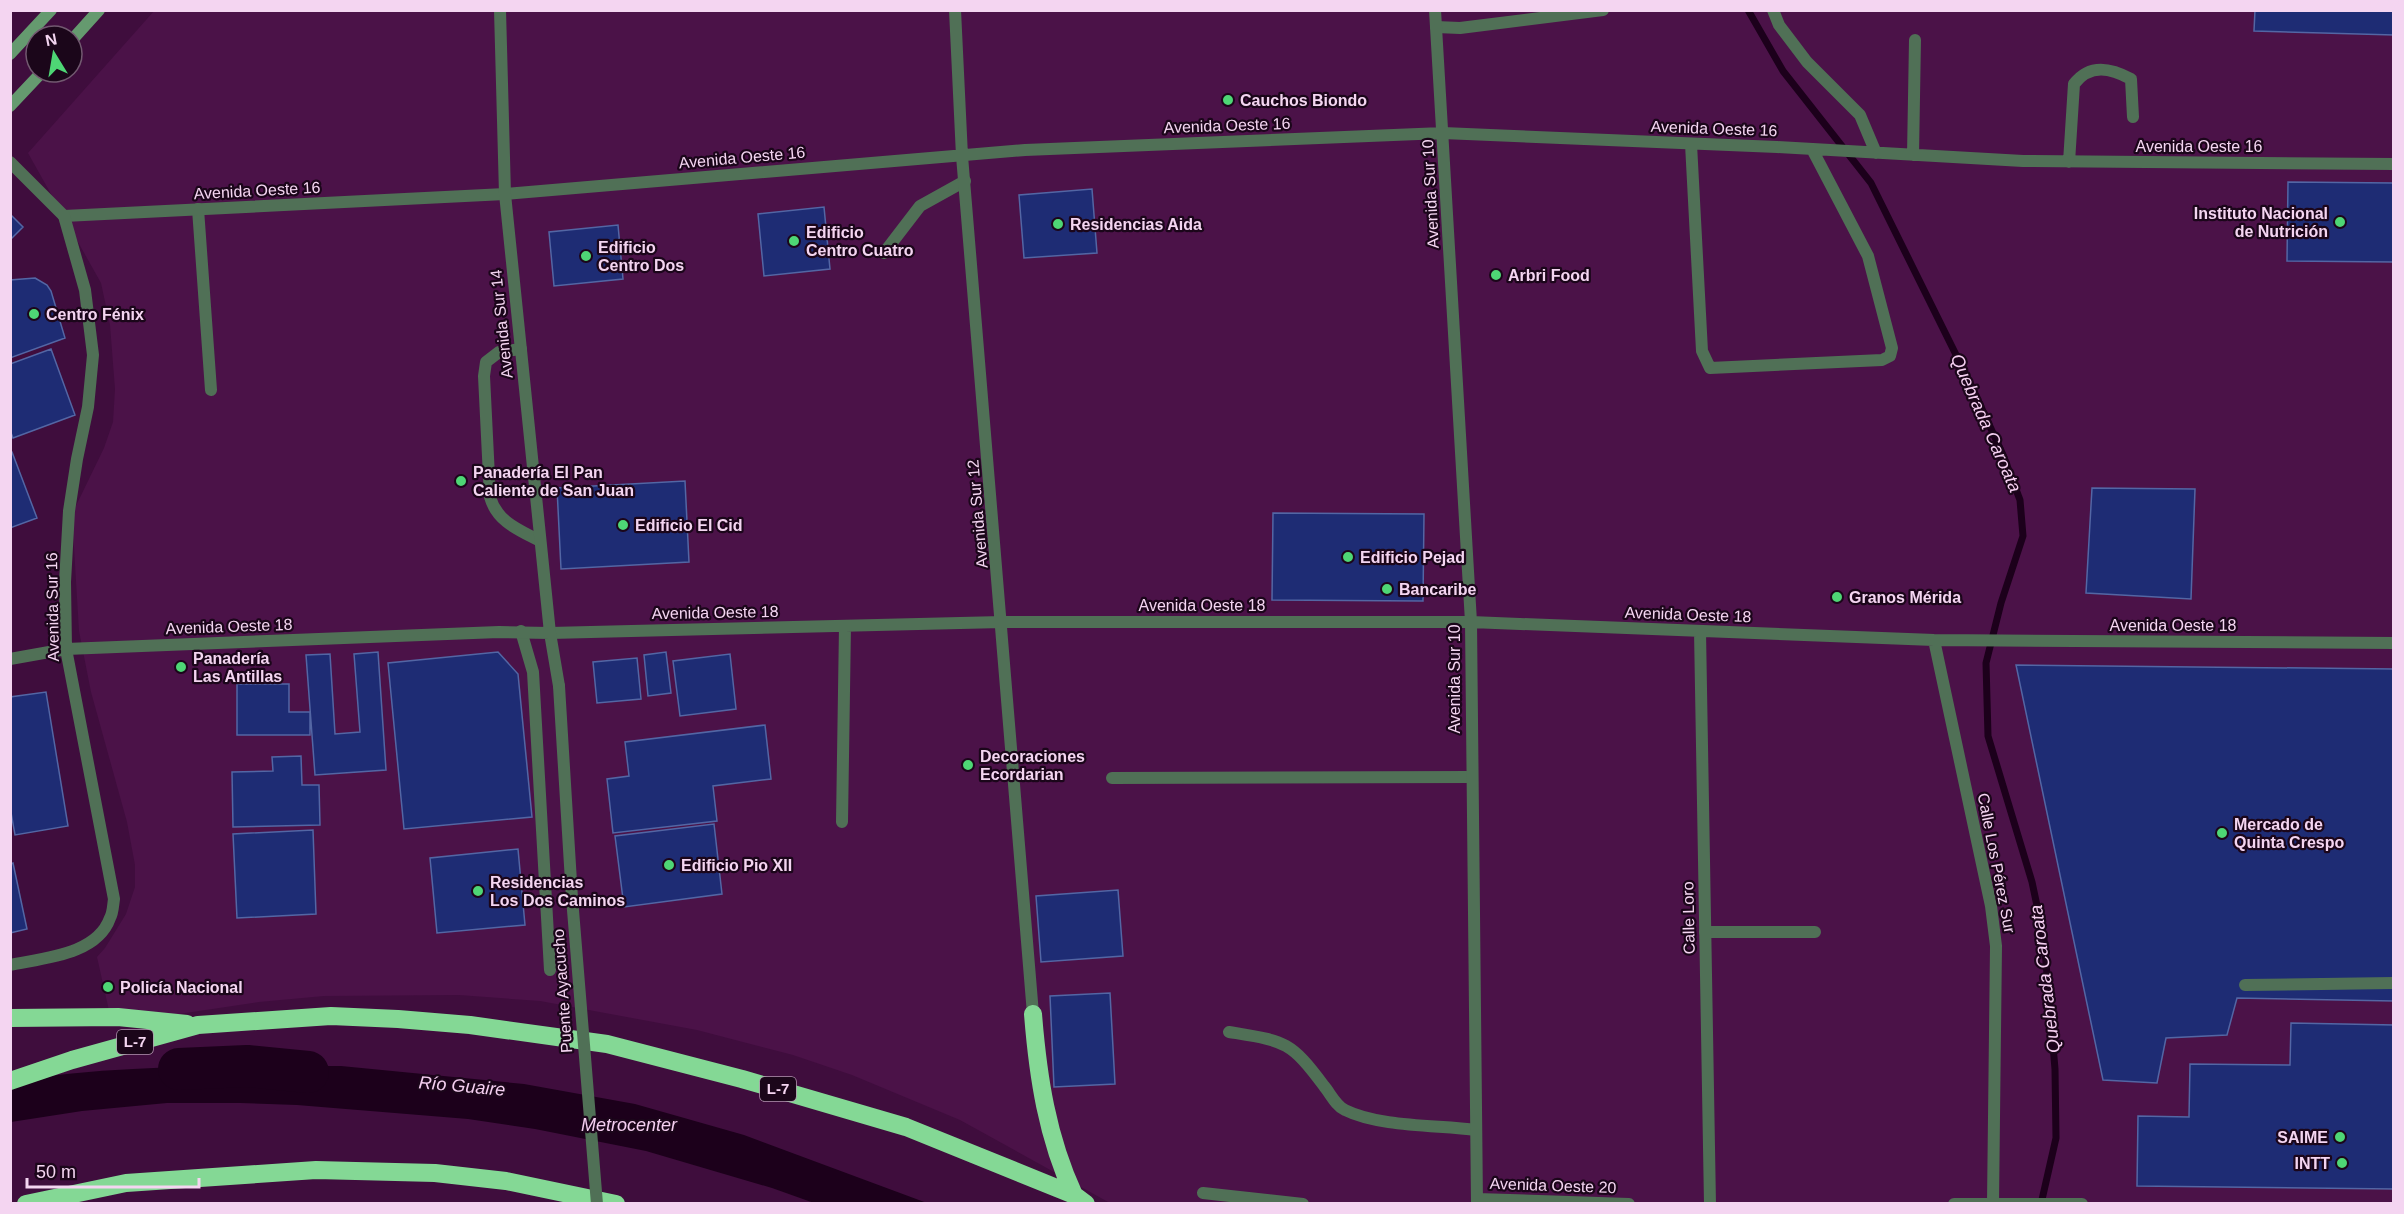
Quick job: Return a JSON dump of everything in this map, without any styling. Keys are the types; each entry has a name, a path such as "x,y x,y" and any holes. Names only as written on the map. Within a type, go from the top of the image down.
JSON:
{"highway":[{"path":"1033,1014 1037,1064 1059,1164 1080,1199"},
{"name":"L-7","path":"10,1081 72,1060 198,1025 331,1016 470,1025 607,1044 742,1079 906,1127 1080,1199"},
{"path":"10,1018 118,1017 198,1025"},
{"path":"26,1203 126,1184 316,1170 435,1173 506,1182 616,1203"}],"main road":[{"path":"10,54 51,10"},
{"path":"84,27 99,10"},
{"path":"10,106 31,84"}],"street":[{"name":"Avenida Sur 14","path":"500,10 505,194 550,633"},
{"name":"Avenida Sur 12","path":"955,10 963,156 1033,1014"},
{"name":"Avenida Sur 10","path":"1435,10 1471,622 1477,1201"},
{"path":"1436,27 1460,28 1603,10"},
{"path":"1773,10 1779,25 1807,62 1860,115 1874,153"},
{"path":"1913,155 1915,39"},
{"path":"2069,162 2074,84 2079,78 2094,70 2114,70 2131,79 2133,117"},
{"name":"Avenida Oeste 16","path":"64,216 505,194 1025,150 1443,133 2069,162 2394,164"},
{"path":"1691,144 1702,351 1710,368 1882,360 1890,356 1892,348 1868,256 1815,149"},
{"path":"10,162 64,216"},
{"path":"884,253 920,206 965,181"},
{"path":"198,210 211,390"},
{"name":"Avenida Sur 16","path":"10,965 71,951 89,943 110,919 114,899 66,650 65,582 69,511 88,408 93,355 85,290 64,216"},
{"path":"520,349 499,352 486,362 484,376 490,497 493,507 501,518 540,541"},
{"name":"Avenida Oeste 18","path":"10,659 66,650 521,631 550,633 1002,622 1471,622 1934,640 2394,643"},
{"path":"842,822 845,626"},
{"path":"521,631 533,672 550,970"},
{"name":"Calle Loro","path":"1700,631 1710,1203"},
{"name":"Puente Ayacucho","path":"550,633 559,686 572,898 597,1203"},
{"name":"Calle Los Pérez Sur","path":"1934,640 1991,906 1996,946 1992,1203"},
{"path":"1112,778 1472,777"},
{"path":"1705,932 1815,932"},
{"path":"2245,985 2394,983"},
{"path":"1229,1032 1270,1039 1289,1046 1303,1058 1342,1109 1366,1118 1476,1130"},
{"path":"1203,1193 1303,1203"},
{"name":"Avenida Oeste 20","path":"1477,1201 1629,1203"},
{"path":"1954,1203 2082,1203"}],"shaded area":[{"path":"154,11 2393,11 2393,1203 1110,1203 960,1120 852,1075 793,1055 697,1030 540,1001 459,995 324,996 259,1002 112,1024 97,957 126,914 135,887 135,865 127,822 91,692 79,631 72,514 104,448 113,422 115,389 110,325 101,283 28,153"}],"water":[{"name":"Metrocenter","path":"341,1066 524,1084 635,1104 744,1135 927,1203 814,1203 772,1188 646,1151 535,1129 468,1119 297,1105 167,1103 82,1111 11,1122 11,1081 93,1071 134,1069"}],"building":[{"path":"2255,10 2394,10 2394,35 2254,31"},
{"name":"Instituto Nacional de Nutrición","path":"2288,182 2394,183 2394,262 2287,261"},
{"name":"Residencias Aida","path":"1092,189 1097,253 1024,258 1019,195"},
{"name":"Edificio Centro Cuatro","path":"824,207 830,269 764,276 758,214"},
{"path":"12,216 23,227 10,240 10,218"},
{"name":"Edificio Centro Dos","path":"618,225 623,279 554,286 549,232"},
{"name":"Centro Fénix","path":"35,278 47,285 51,291 65,338 10,358 10,280"},
{"path":"51,349 75,415 13,438 10,430 10,364"},
{"path":"10,452 12,452 37,518 10,528"},
{"name":"Edificio El Cid","path":"685,481 689,562 561,569 557,488"},
{"path":"2092,488 2195,489 2191,599 2086,593"},
{"name":"Edificio Pejad","path":"1273,513 1424,514 1423,601 1272,600"},
{"path":"378,652 386,770 315,775 306,655 330,654 335,734 360,732 354,654"},
{"path":"498,652 518,674 532,817 404,829 388,663"},
{"path":"666,652 671,693 648,696 644,655"},
{"path":"730,654 736,709 680,716 673,661"},
{"path":"637,658 641,699 597,703 593,662"},
{"name":"Mercado de Quinta Crespo","path":"2016,665 2394,669 2394,1001 2237,998 2227,1035 2166,1038 2157,1083 2103,1080"},
{"path":"237,684 289,684 289,712 310,712 310,735 237,735"},
{"path":"46,692 68,826 15,835 10,807 10,697"},
{"path":"765,725 771,779 713,786 717,821 613,833 607,779 629,776 625,742"},
{"path":"301,756 302,785 319,785 320,825 233,827 232,772 273,771 272,757"},
{"name":"Edificio Pio XII","path":"714,824 722,894 624,907 615,836"},
{"path":"313,830 316,914 237,918 233,834"},
{"name":"Residencias Los Dos Caminos","path":"518,849 525,925 437,933 430,858"},
{"path":"13,863 27,929 10,933 10,864"},
{"path":"1118,890 1123,956 1041,962 1036,896"},
{"path":"1110,993 1115,1084 1054,1087 1050,996"},
{"path":"2291,1023 2394,1025 2394,1189 2137,1186 2138,1116 2189,1117 2190,1064 2290,1065"}],"waterway":[{"name":"Quebrada Caroata","path":"1748,10 1783,71 1871,183 1971,385 2003,455 2020,500 2023,536 2001,603 1986,663 1988,736 2032,882 2044,939 2055,1069 2056,1138 2041,1204"},
{"name":"Río Guaire","path":"179,1069 247,1066 308,1072"}],"place":[{"name":"Cauchos Biondo","path":"1228,100"},
{"name":"Instituto Nacional de Nutrición","path":"2340,222"},
{"name":"Residencias Aida","path":"1058,224"},
{"name":"Edificio Centro Cuatro","path":"794,241"},
{"name":"Edificio Centro Dos","path":"586,256"},
{"name":"Arbri Food","path":"1496,275"},
{"name":"Centro Fénix","path":"34,314"},
{"name":"Panadería El Pan Caliente de San Juan","path":"461,481"},
{"name":"Edificio El Cid","path":"623,525"},
{"name":"Edificio Pejad","path":"1348,557"},
{"name":"Bancaribe","path":"1387,589"},
{"name":"Granos Mérida","path":"1837,597"},
{"name":"Panadería Las Antillas","path":"181,667"},
{"name":"Decoraciones Ecordarian","path":"968,765"},
{"name":"Mercado de Quinta Crespo","path":"2222,833"},
{"name":"Edificio Pio XII","path":"669,865"},
{"name":"Residencias Los Dos Caminos","path":"478,891"},
{"name":"Policía Nacional","path":"108,987"},
{"name":"SAIME","path":"2340,1137"},
{"name":"INTT","path":"2342,1163"}]}
